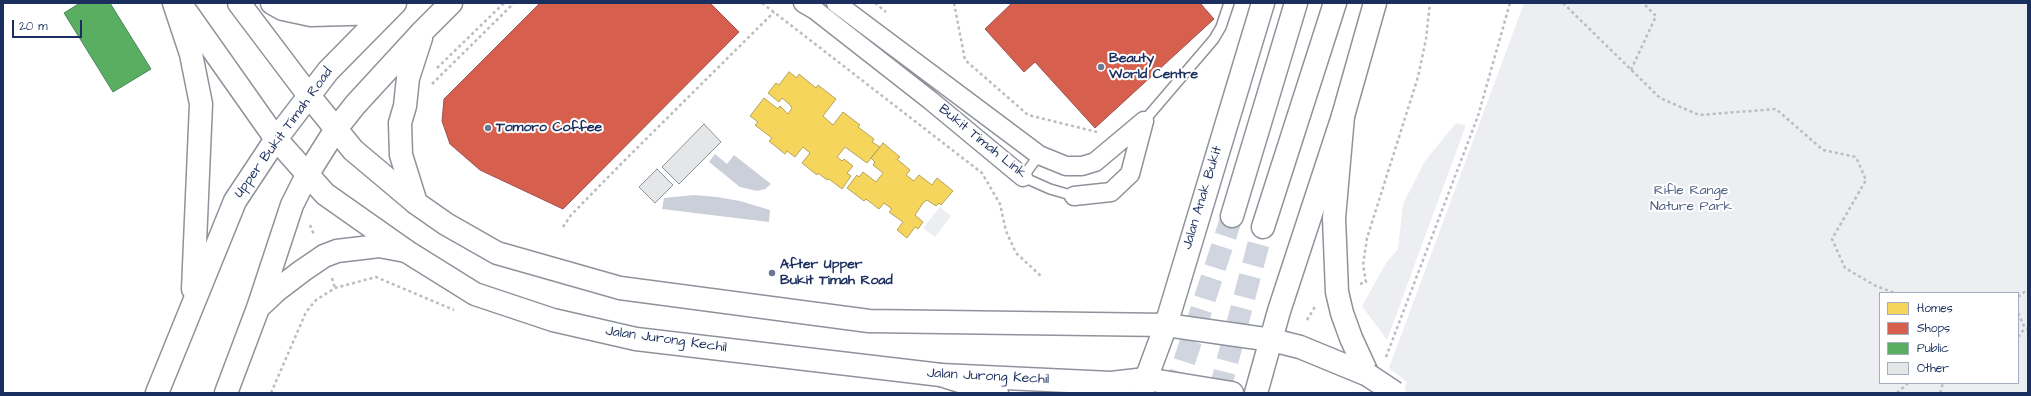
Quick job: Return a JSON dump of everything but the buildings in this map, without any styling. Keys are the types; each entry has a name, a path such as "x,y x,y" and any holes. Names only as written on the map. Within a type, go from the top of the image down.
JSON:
{"main road":[{"path":"174,3 191,54 201,104 192,304"},
{"name":"Jalan Jurong Kechil","path":"180,3 276,139 306,175 325,194 406,251 475,294 553,320 636,339 941,375 1111,383 1232,393"},
{"path":"239,3 310,97 353,150 416,203 446,224 498,253 620,288 868,321 1166,325 1272,340 1376,369"},
{"path":"272,3 284,8 311,15 390,8"},
{"path":"226,393 258,308 292,205 306,175 336,129 423,31 451,3"},
{"name":"Jalan Anak Bukit","path":"1144,386 1166,325 1263,3"},
{"path":"1232,216 1296,3"},
{"path":"1263,227 1335,3"},
{"path":"1256,393 1279,311 1343,116 1375,3"},
{"name":"Upper Bukit Timah Road","path":"156,393 235,201 276,139 310,97 328,71 390,8"},
{"path":"416,203 401,155 400,123 408,78 423,31"},
{"path":"1343,116 1334,218 1337,292 1342,313 1351,338 1395,393"},
{"path":"258,308 277,290 324,256 337,251 379,246 406,251"},
{"path":"941,375 997,393"}],"street":[{"name":"Bukit Timah Link","path":"836,3 935,92 1023,177"},
{"name":"Bukit Timah Link","path":"813,5 935,92 1039,155 1066,166 1082,166 1095,162 1144,121"},
{"name":"Bukit Timah Link","path":"1074,196 1111,192 1130,174 1144,121"}],"lane":[{"name":"Bukit Timah Link","path":"1144,121 1214,38 1221,27 1229,3"},
{"path":"1023,177 1039,155"},
{"name":"Bukit Timah Link","path":"1023,177 1050,189 1074,196"}],"path":[{"path":"431,74 504,3"},
{"path":"429,81 427,88 514,3"},
{"path":"762,3 982,173 1000,204 1006,231 1016,252 1041,276"},
{"path":"954,3 965,60 1028,116 1098,132"},
{"path":"1337,292 1366,282 1363,265 1367,238 1418,77 1426,39 1430,3"},
{"path":"1376,369 1478,116 1510,3"},
{"path":"1563,3 1660,98 1699,115 1776,109 1824,150 1856,157 1866,180 1832,239 1845,268 1876,286 1892,292"},
{"path":"1631,70 1656,16 1643,3"},
{"path":"563,227 571,215 774,12"},
{"path":"271,393 306,312 316,300 335,288 376,277 456,311"},
{"path":"2019,296 2028,289"},
{"path":"2019,315 2027,329 2019,336"},
{"path":"1897,393 1907,384"}],"green space":[{"name":"Rifle Range Nature Park","path":"1524,3 2028,3 2028,393 1403,393 1407,382 1389,368"},
{"path":"1456,123 1466,125 1387,340 1362,306 1386,263 1398,249 1403,204 1425,161"},
{"path":"940,207 951,216 935,237 923,228"}],"shaded area":[{"path":"715,154 727,164 734,155 771,184 765,189 757,191 740,187 709,162"},
{"path":"694,195 740,201 770,210 769,222 662,209 664,198"}],"tunnel":[{"path":"1174,393 1232,216"},
{"path":"1219,393 1263,227"}],"place":[{"name":"Beauty World Centre","path":"1101,67"},
{"name":"Tomoro Coffee","path":"488,128"},
{"name":"After Upper Bukit Timah Road","path":"772,273"}]}
